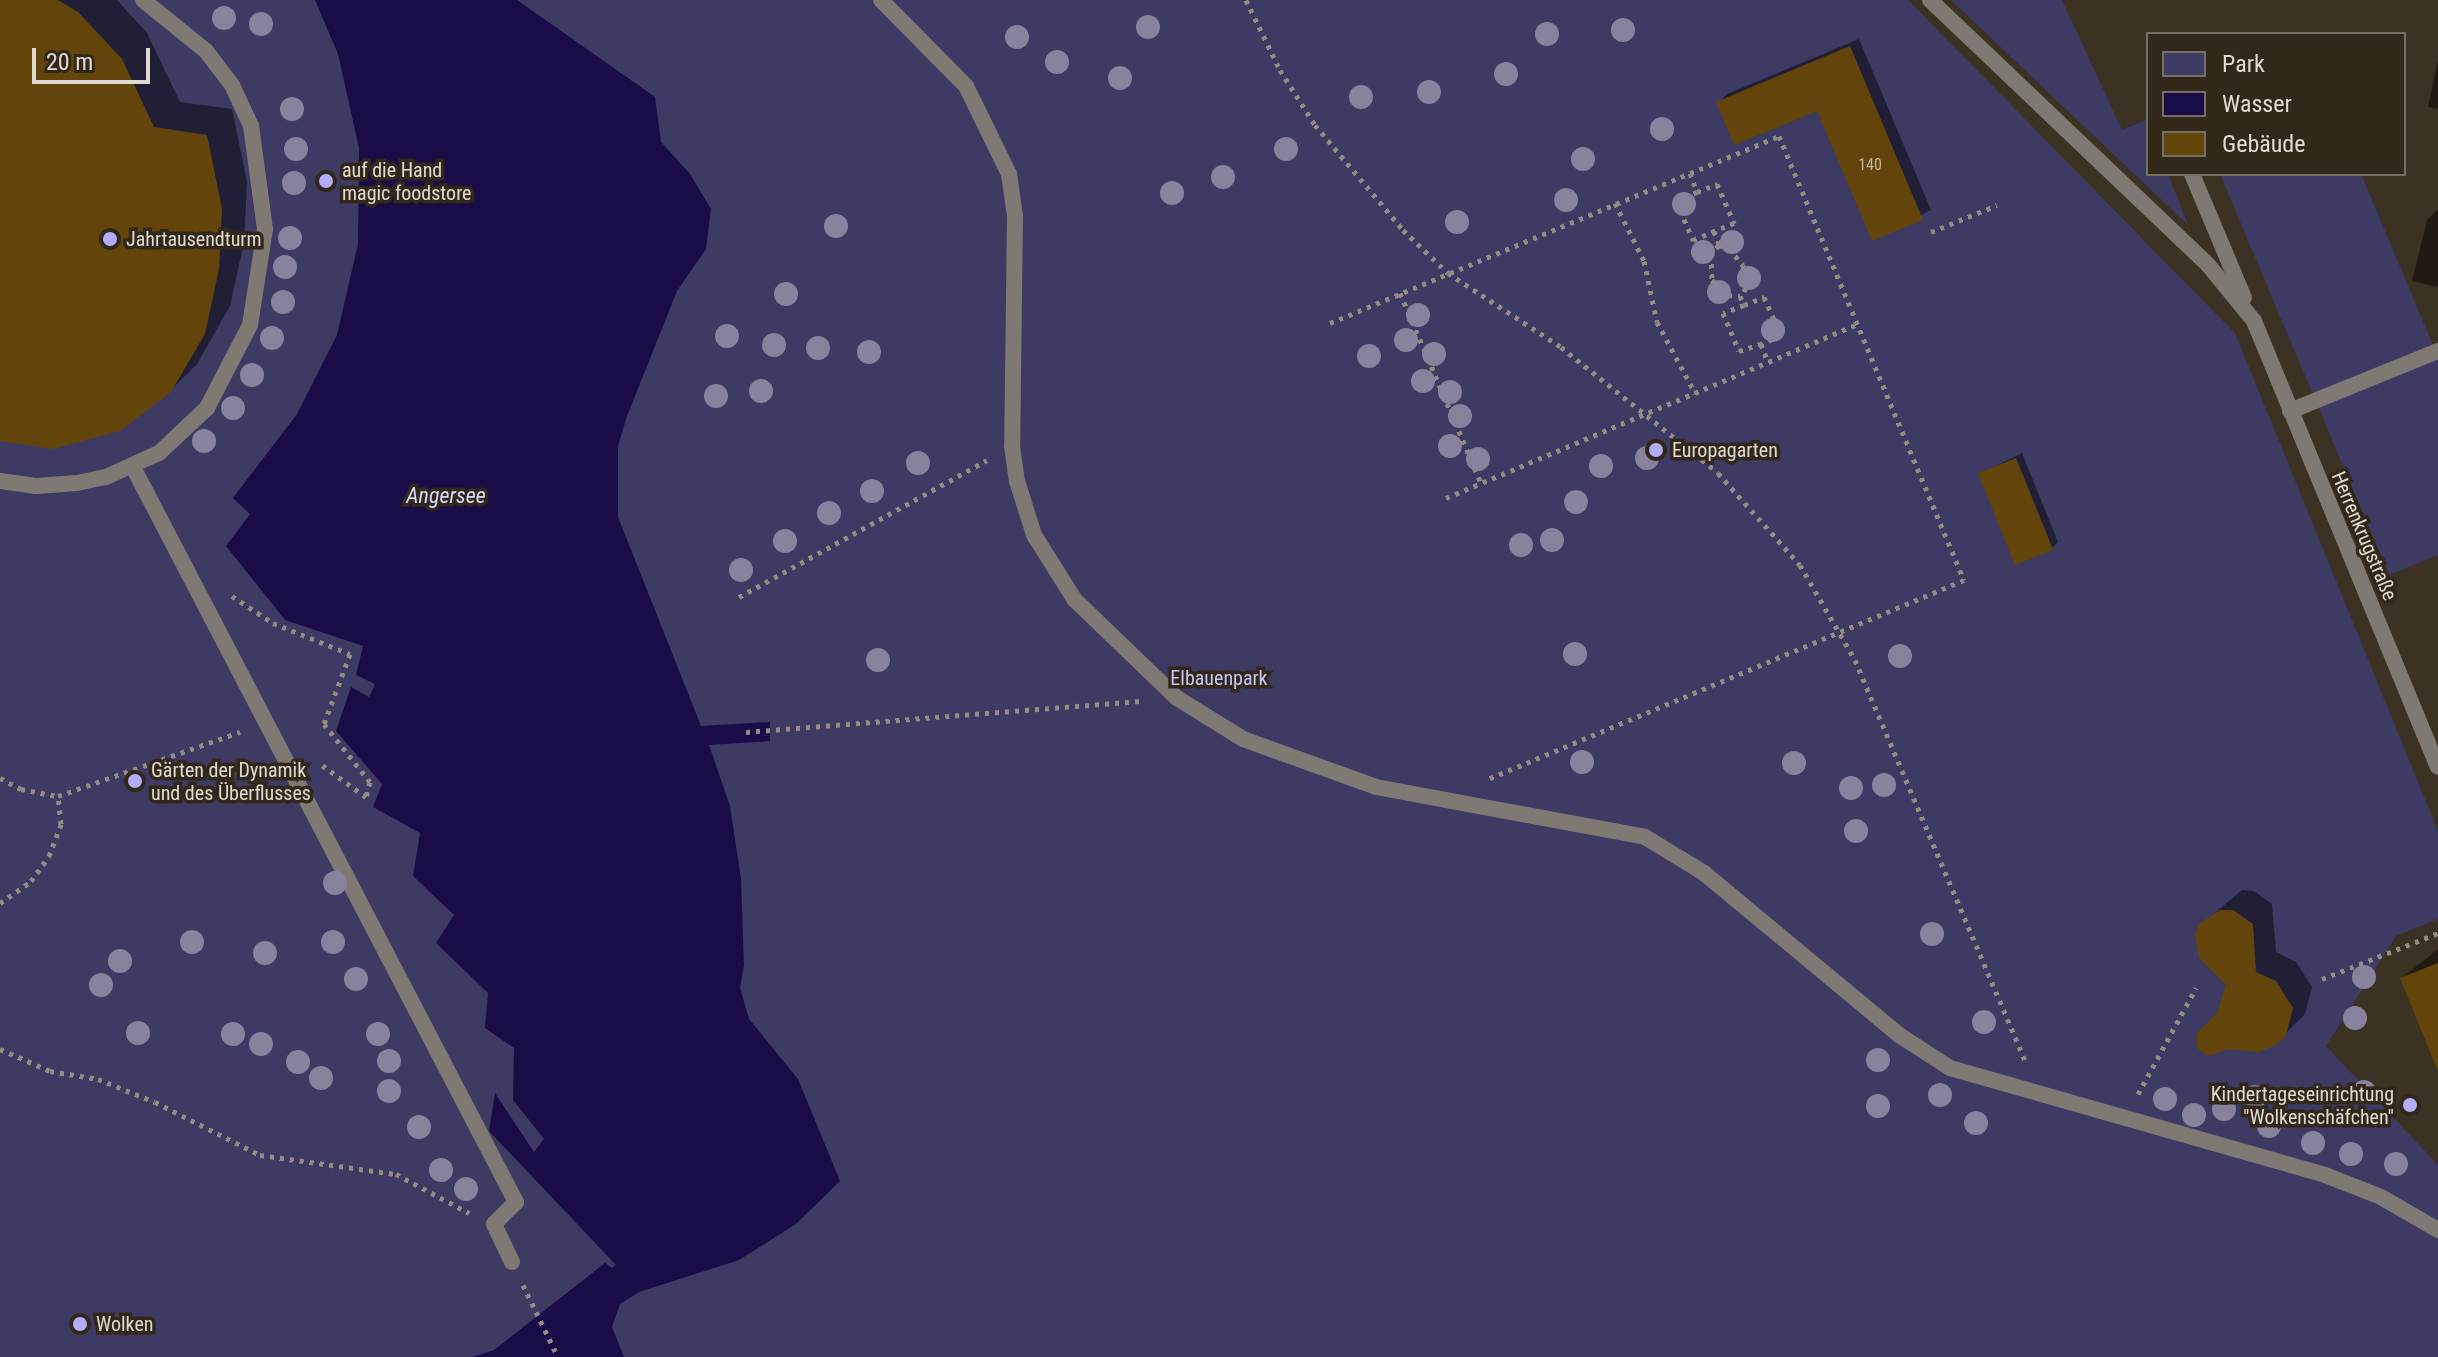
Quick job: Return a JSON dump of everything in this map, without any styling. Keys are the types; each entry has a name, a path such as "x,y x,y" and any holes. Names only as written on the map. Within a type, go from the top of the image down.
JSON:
{"street":[{"path":"0,481 63,485 133,467 183,434 223,384 250,325 265,229 256,147 239,97 206,51 143,0"},
{"path":"881,0 966,86 1009,174 1015,216 1012,446 1024,509 1051,569 1107,634 1177,698 1243,739 1298,762 1435,801 1645,837 1704,873 1931,1058 1967,1075 2325,1175 2381,1197 2438,1230"},
{"name":"Herrenkrugstraße","path":"1930,0 2209,266 2254,321"},
{"name":"Herrenkrugstraße","path":"2193,176 2438,767"},
{"path":"2290,411 2438,351"},
{"path":"133,467 516,1202 494,1224 512,1262"}],"path":[{"path":"1246,0 1280,70 1315,125 1403,230 1448,273 1561,347 1740,493 1800,565 1840,630 2040,1096"},
{"path":"1330,323 1779,136 1964,580 1435,801"},
{"path":"1690,173 1697,192"},
{"path":"1717,184 1734,223 1693,240 1676,201 1697,192 1717,184"},
{"path":"1615,203 1644,261 1657,322 1695,393"},
{"path":"1931,232 1997,205"},
{"path":"1714,231 1719,245"},
{"path":"1719,245 1729,248 1743,265 1746,288 1740,296"},
{"path":"1719,245 1711,254 1712,280 1728,295 1740,296"},
{"path":"1400,293 1481,483"},
{"path":"1740,296 1744,305"},
{"path":"1764,297 1781,335 1739,351 1723,313 1744,305 1764,297"},
{"path":"1446,498 1858,324"},
{"path":"1761,344 1768,362"},
{"path":"739,597 1012,446"},
{"path":"226,592 273,623 350,654 324,724 370,782 366,797 319,763"},
{"path":"746,732 1177,698"},
{"path":"0,778 21,789 58,796 266,722"},
{"path":"0,903 31,881 49,856 61,824 58,796"},
{"path":"2322,979 2438,933"},
{"path":"2124,1120 2196,988"},
{"path":"0,1049 50,1071 98,1079 155,1102 260,1155 396,1174 494,1224"},
{"path":"512,1262 558,1357"}],"green space":[{"name":"Elbauenpark","path":"0,0 1908,0 2235,333 2438,831 2438,919 2396,936 2326,1046 2438,1165 2438,1357 0,1357"},
{"path":"1951,0 2062,0 2122,130 2146,120 2146,176 2169,176 2188,225"},
{"path":"2221,176 2362,176 2438,357 2438,555 2389,575"}],"water":[{"name":"Angersee","path":"315,0 517,0 655,97 661,142 690,174 711,209 706,249 677,291 627,416 618,446 618,517 701,726 770,722 770,741 709,745 730,806 741,879 744,965 740,988 749,1019 798,1079 840,1181 796,1224 739,1260 639,1292 620,1304 612,1327 624,1357 473,1357 494,1350 605,1263 612,1268 616,1265 489,1131 495,1093 534,1152 544,1139 513,1100 514,1048 485,1028 488,993 436,943 454,915 413,876 420,833 373,807 382,784 336,731 351,687 369,697 375,684 356,675 363,646 285,620 226,546 250,514 233,498 297,414 337,335 358,244 359,148 338,54"}],"building":[{"name":"Jahrtausendturm","path":"0,0 58,0 78,12 122,59 154,127 207,135 222,209 219,269 205,334 171,392 120,431 53,449 0,441"},
{"path":"1850,46 1923,220 1872,241 1817,111 1734,145 1716,102"},
{"path":"2016,458 2053,550 2015,565 1978,473"},
{"path":"2220,910 2233,910 2253,924 2256,972 2276,981 2293,1008 2286,1036 2274,1046 2259,1052 2228,1049 2208,1056 2197,1048 2196,1034 2217,1013 2226,985 2199,958 2195,934 2200,923"},
{"path":"2438,963 2438,1069 2437,1069 2400,978"}],"place":[{"name":"auf die Hand magic foodstore","path":"326,181"},
{"name":"Jahrtausendturm","path":"110,239"},
{"name":"Europagarten","path":"1656,450"},
{"name":"Gärten der Dynamik und des Überflusses","path":"135,781"},
{"name":"Kindertageseinrichtung \"Wolkenschäfchen\"","path":"2410,1105"},
{"name":"Wolken","path":"80,1324"}]}
